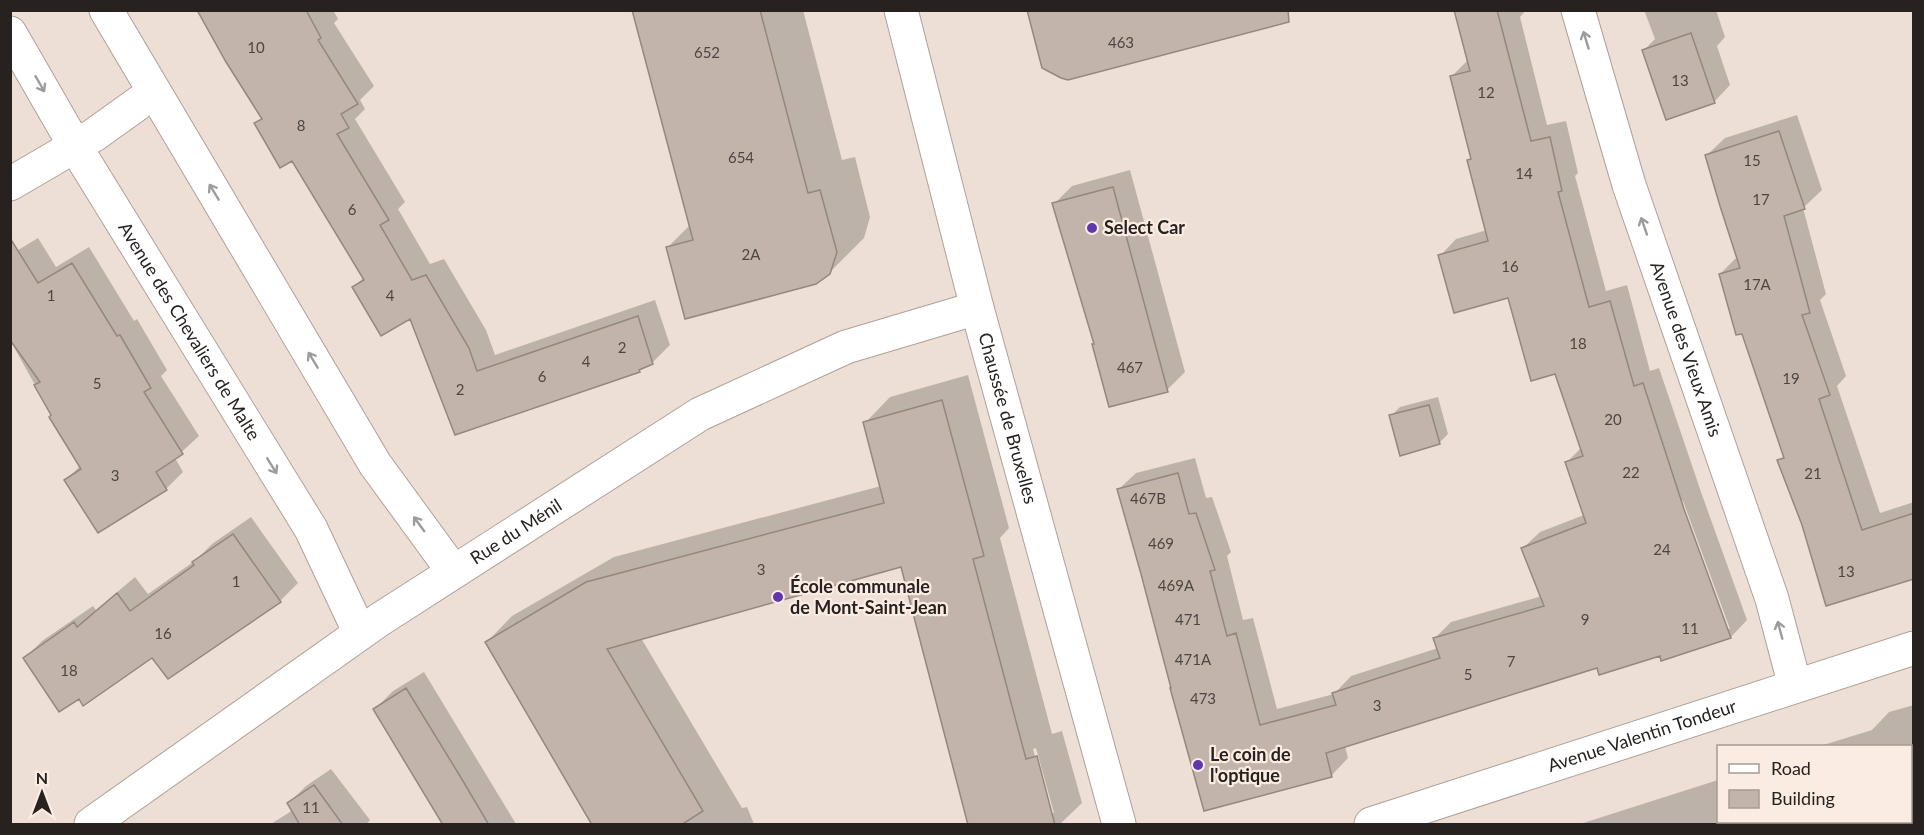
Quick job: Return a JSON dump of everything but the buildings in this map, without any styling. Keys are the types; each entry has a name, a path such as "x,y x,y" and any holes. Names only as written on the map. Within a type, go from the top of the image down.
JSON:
{"street":[{"path":"106,10 375,464 453,571"},
{"name":"Chaussée de Bruxelles","path":"901,10 977,308 1119,825"},
{"name":"Avenue des Vieux Amis","path":"1578,10 1629,185 1772,599 1795,686"},
{"name":"Avenue des Chevaliers de Malte","path":"10,33 75,146 311,529 360,633"},
{"path":"10,184 94,135 154,92"},
{"name":"Rue du Ménil","path":"92,825 360,633 700,414 846,347 977,308"},
{"name":"Avenue Valentin Tondeur","path":"1371,825 1914,648"}],"place":[{"name":"Select Car","path":"1092,228"},
{"name":"École communale de Mont-Saint-Jean","path":"778,597"},
{"name":"Le coin de l'optique","path":"1198,765"}]}
